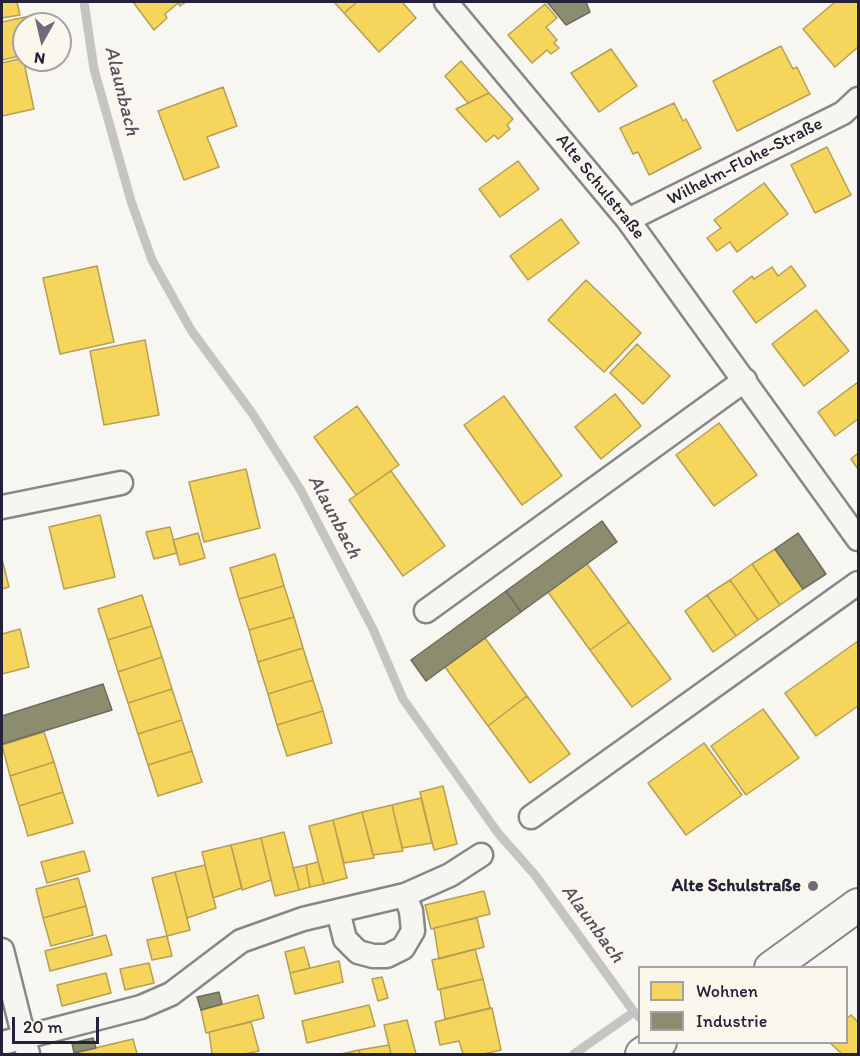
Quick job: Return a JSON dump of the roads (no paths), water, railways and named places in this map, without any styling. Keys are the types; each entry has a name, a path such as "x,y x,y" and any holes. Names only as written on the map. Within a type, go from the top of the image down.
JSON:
{"main road":[{"path":"774,966 858,905"},
{"path":"642,1054 657,1044"}],"street":[{"name":"Alte Schulstraße","path":"456,5 628,220 746,380 858,539"},
{"name":"Wilhelm-Flohe-Straße","path":"628,220 843,113 858,99"},
{"path":"426,611 746,380"},
{"path":"2,507 122,483"},
{"path":"531,817 858,583"},
{"path":"2,1043 26,1046 141,1007 171,994 241,941 303,919 405,895 450,875 481,855"},
{"path":"338,911 345,939 358,951 373,956 387,956 403,948 413,931 411,911 405,895"},
{"path":"2,950 26,1046"}],"waterway":[{"name":"Alaunbach","path":"84,2 94,69 131,201 152,260 191,330 252,413 300,489 373,629 403,699 498,833 535,875 634,1012"},
{"path":"574,1054 634,1012 638,1016"}],"place":[{"name":"Alte Schulstraße","path":"813,886"}]}
